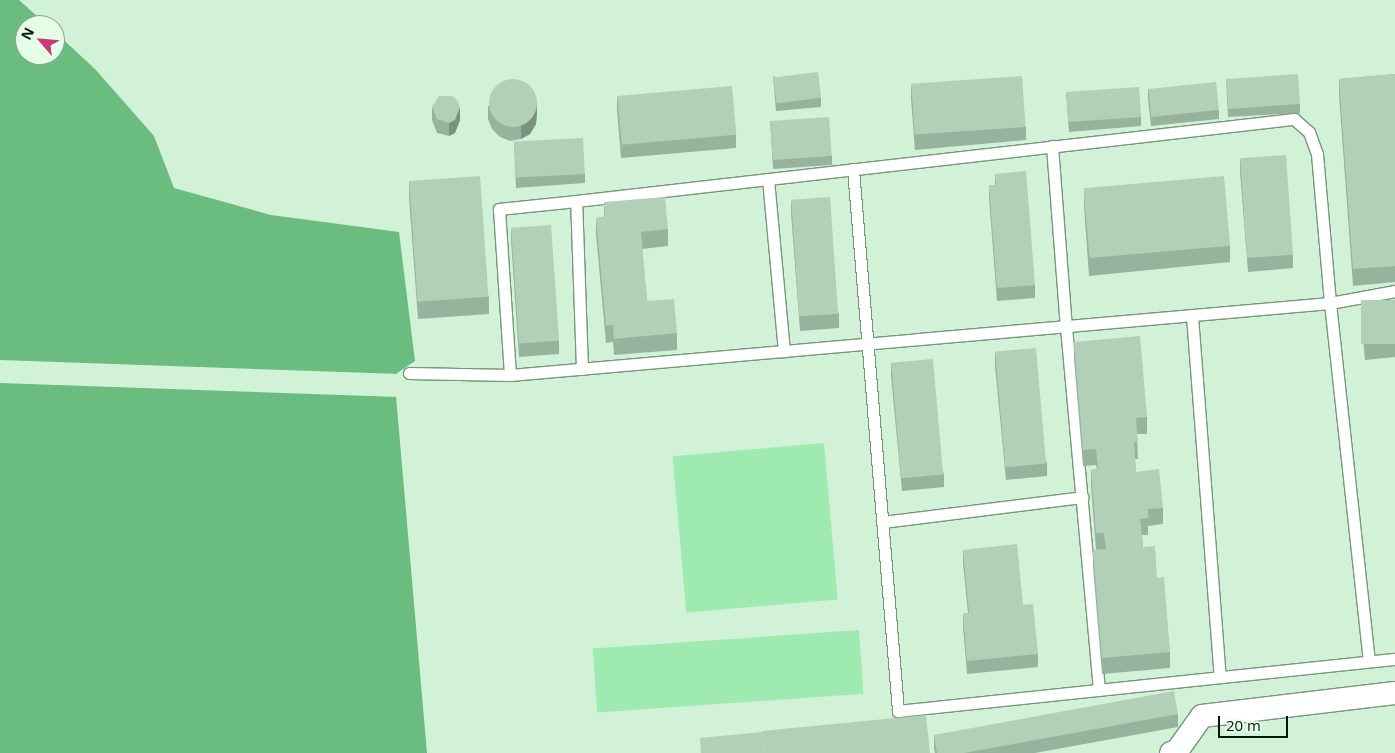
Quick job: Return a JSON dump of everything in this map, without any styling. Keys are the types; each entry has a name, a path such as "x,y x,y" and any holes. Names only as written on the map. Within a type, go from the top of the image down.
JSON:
{"street":[{"path":"1171,753 1177,751 1202,716 1395,693"}],"lane":[{"path":"510,375 499,209 1294,118 1309,132 1317,154 1330,303 1369,662"},
{"path":"1052,146 1066,327 1099,690"},
{"path":"853,169 898,712 1395,659"},
{"path":"768,179 784,352"},
{"path":"576,201 582,369"},
{"path":"409,373 510,375 1330,303 1395,291"},
{"path":"1192,316 1220,677"},
{"path":"882,522 1082,497"}],"shaded area":[{"path":"0,0 19,0 36,15 15,15 15,65 65,65 65,41 95,69 154,136 174,188 271,215 399,232 415,361 397,373 396,396 427,753 0,753"},
{"path":"824,443 838,599 686,613 673,456"},
{"path":"859,630 863,694 597,712 593,649"}],"pier":[{"path":"0,360 400,374 399,397 0,383"}],"building":[{"path":"818,72 821,98 777,103 773,77"},
{"path":"1298,74 1300,104 1228,109 1226,79"},
{"path":"1395,74 1395,266 1353,269 1339,79"},
{"path":"1022,76 1026,127 915,135 911,84"},
{"path":"508,79 518,79 530,86 537,98 537,108 530,120 518,127 508,127 500,123 493,116 489,108 489,98 493,90 500,83"},
{"path":"1216,82 1219,110 1151,117 1148,89"},
{"path":"732,86 736,135 622,145 617,96"},
{"path":"1139,87 1141,117 1068,122 1066,92"},
{"path":"439,96 452,96 458,101 460,107 455,120 449,123 437,119 432,107"},
{"path":"829,117 832,156 773,160 770,121"},
{"path":"583,138 585,174 516,178 514,142"},
{"path":"1286,155 1293,255 1247,258 1240,158"},
{"path":"1026,171 1035,285 997,288 989,185 996,185 995,174"},
{"path":"480,176 488,297 418,302 409,181"},
{"path":"1224,176 1230,246 1090,258 1084,188"},
{"path":"665,197 668,229 641,232 647,301 674,299 677,333 614,339 613,325 606,326 596,218 605,217 604,202"},
{"path":"830,197 838,314 799,316 791,200"},
{"path":"551,225 559,341 519,344 511,228"},
{"path":"1361,300 1395,300 1395,344 1361,344"},
{"path":"1140,336 1147,417 1136,418 1138,442 1134,442 1136,472 1159,469 1163,508 1148,509 1148,518 1140,519 1143,547 1155,546 1157,578 1164,577 1170,652 1102,658 1093,550 1106,549 1104,533 1096,533 1091,470 1098,469 1096,449 1083,450 1074,342"},
{"path":"1036,348 1046,464 1005,467 995,352"},
{"path":"933,359 943,475 901,478 891,363"},
{"path":"1017,544 1023,605 1033,604 1038,654 967,661 963,614 969,613 963,550"},
{"path":"1174,691 1178,714 964,753 937,753 934,735"},
{"path":"926,715 930,753 764,753 762,731"},
{"path":"762,732 764,753 701,753 700,738"}]}
